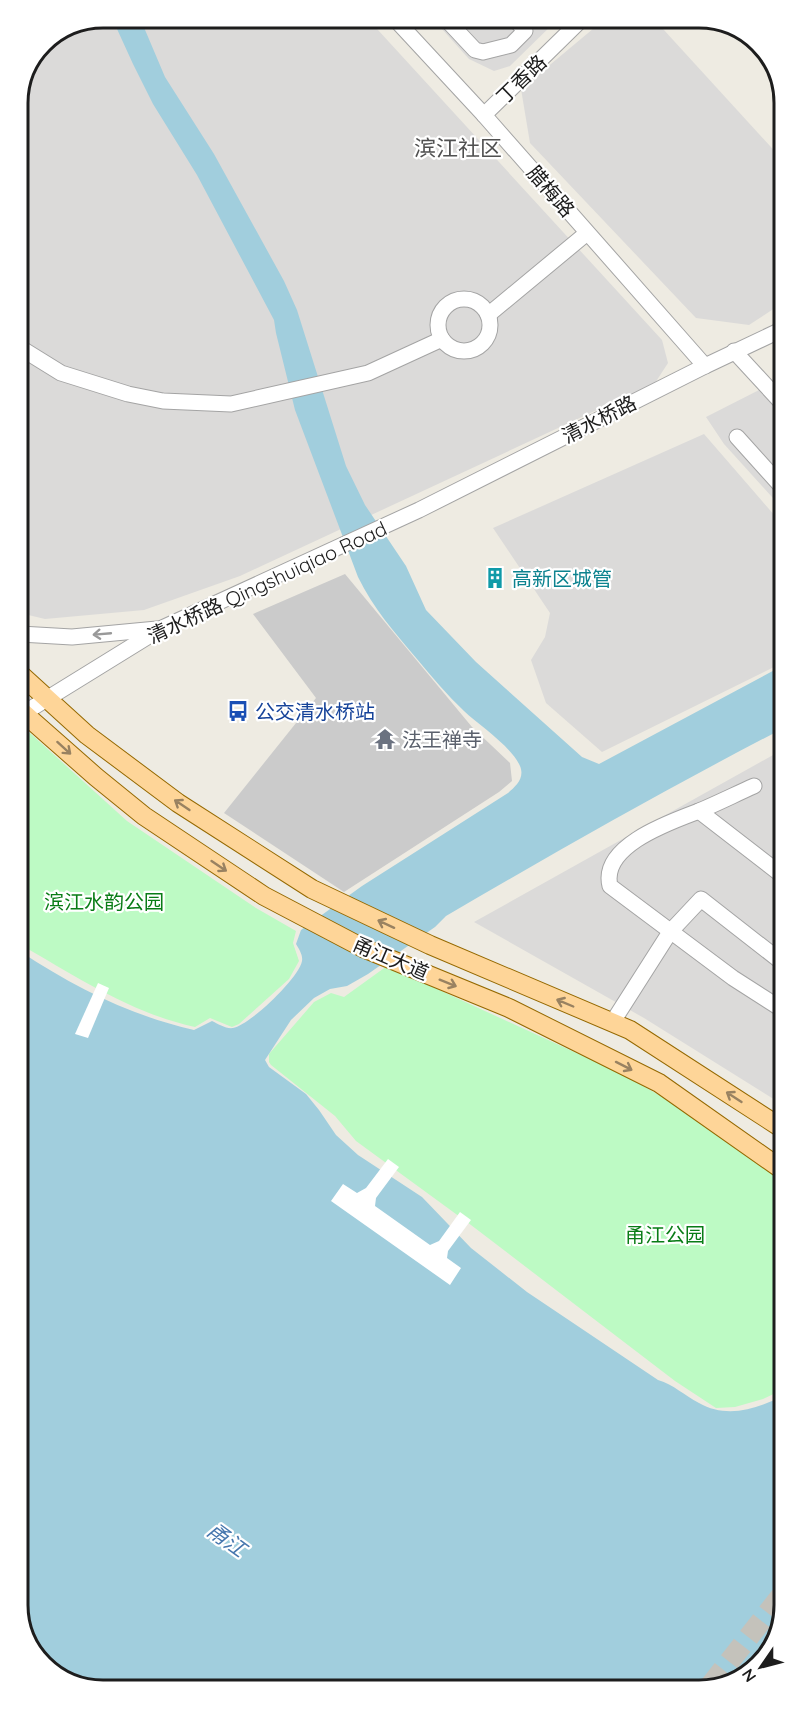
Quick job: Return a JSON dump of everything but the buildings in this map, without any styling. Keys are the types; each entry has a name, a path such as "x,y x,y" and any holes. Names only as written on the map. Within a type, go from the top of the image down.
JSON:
{"main road":[{"name":"甬江大道","path":"29,682 87,735 178,803 312,890 430,945 630,1030 774,1123"},
{"name":"甬江大道","path":"29,717 144,816 264,896 363,948 509,1008 659,1083 774,1164"}],"street":[{"name":"腊梅路","path":"404,29 705,366"},
{"path":"455,29 475,50 483,52 511,45 525,31 523,29"},
{"name":"丁香路","path":"484,116 572,29"},
{"path":"488,315 587,233"},
{"path":"468,299 476,302 488,315 490,330 487,337 476,348 461,351 454,349 442,339 438,323 440,314 451,302 468,299"},
{"name":"清水桥路","path":"419,510 734,351 774,333"},
{"path":"29,352 61,373 128,393 163,401 231,404 368,372 442,339"},
{"path":"734,351 774,394"},
{"path":"737,437 774,478"},
{"name":"清水桥路 Qingshuiqiao Road","path":"29,708 47,699 160,629 419,510"},
{"path":"29,634 72,636 160,629"},
{"path":"754,786 699,811 665,823 628,846 612,862 608,875 610,886 733,978 774,1004"},
{"path":"699,811 774,869"},
{"path":"612,1023 670,932 701,899 774,956"}],"shaded area":[{"path":"103,29 377,29 662,340 668,363 655,383 240,576 144,610 45,619 29,615 29,98 36,70 44,58 54,47 75,34"},
{"path":"442,29 548,29 510,66 494,71 469,59"},
{"path":"593,29 663,29 774,150 774,309 749,325 696,318 530,143 521,89"},
{"path":"774,383 774,499 724,444 706,417"},
{"path":"704,434 774,515 774,667 602,752 546,703 531,660 545,637 550,613 493,528"},
{"name":"法王禅寺","path":"345,574 472,727 510,763 512,781 499,792 344,892 224,813 316,698 253,614"},
{"path":"774,754 774,1099 644,1018 474,922"}],"green space":[{"name":"滨江水韵公园","path":"29,732 127,821 256,908 296,931 293,943 299,961 289,979 239,1024 232,1027 210,1018 195,1027 171,1021 105,993 29,950"},
{"name":"甬江公园","path":"387,966 622,1074 673,1103 774,1173 774,1394 735,1407 716,1408 675,1381 471,1225 356,1141 335,1116 271,1065 269,1054 314,1002 331,993 344,997"}],"water":[{"name":"甬江","path":"117,29 145,29 165,77 214,154 284,281 297,310 346,466 365,505 406,566 426,610 476,662 582,757 599,764 774,670 774,733 613,820 446,916 435,927 368,974 347,986 330,989 314,998 291,1020 265,1060 269,1067 306,1094 336,1135 358,1155 422,1197 471,1248 527,1292 658,1380 699,1403 720,1410 753,1408 774,1400 773,1620 768,1637 731,1637 731,1673 728,1675 700,1680 98,1680 79,1677 62,1668 44,1651 34,1634 29,1606 29,957 83,989 147,1017 194,1030 212,1021 233,1028 251,1019 262,1010 299,969 302,961 296,944 301,930 362,886 508,793 521,778 520,766 510,751 464,711 440,686 370,599 358,577 295,410 274,320 197,175 153,104"}],"pier":[{"path":"98,983 109,988 88,1038 75,1034"},
{"path":"388,1159 399,1167 376,1198 375,1206 430,1245 439,1241 460,1212 471,1220 448,1251 447,1258 461,1268 450,1285 331,1201 343,1184 357,1193 366,1188"}],"tunnel":[{"path":"716,1678 774,1605"}],"place":[{"name":"高新区城管","path":"495,578"},
{"name":"公交清水桥站","path":"238,711"},
{"name":"法王禅寺","path":"385,739"}],"district":[{"name":"滨江社区","path":"458,148"}]}
